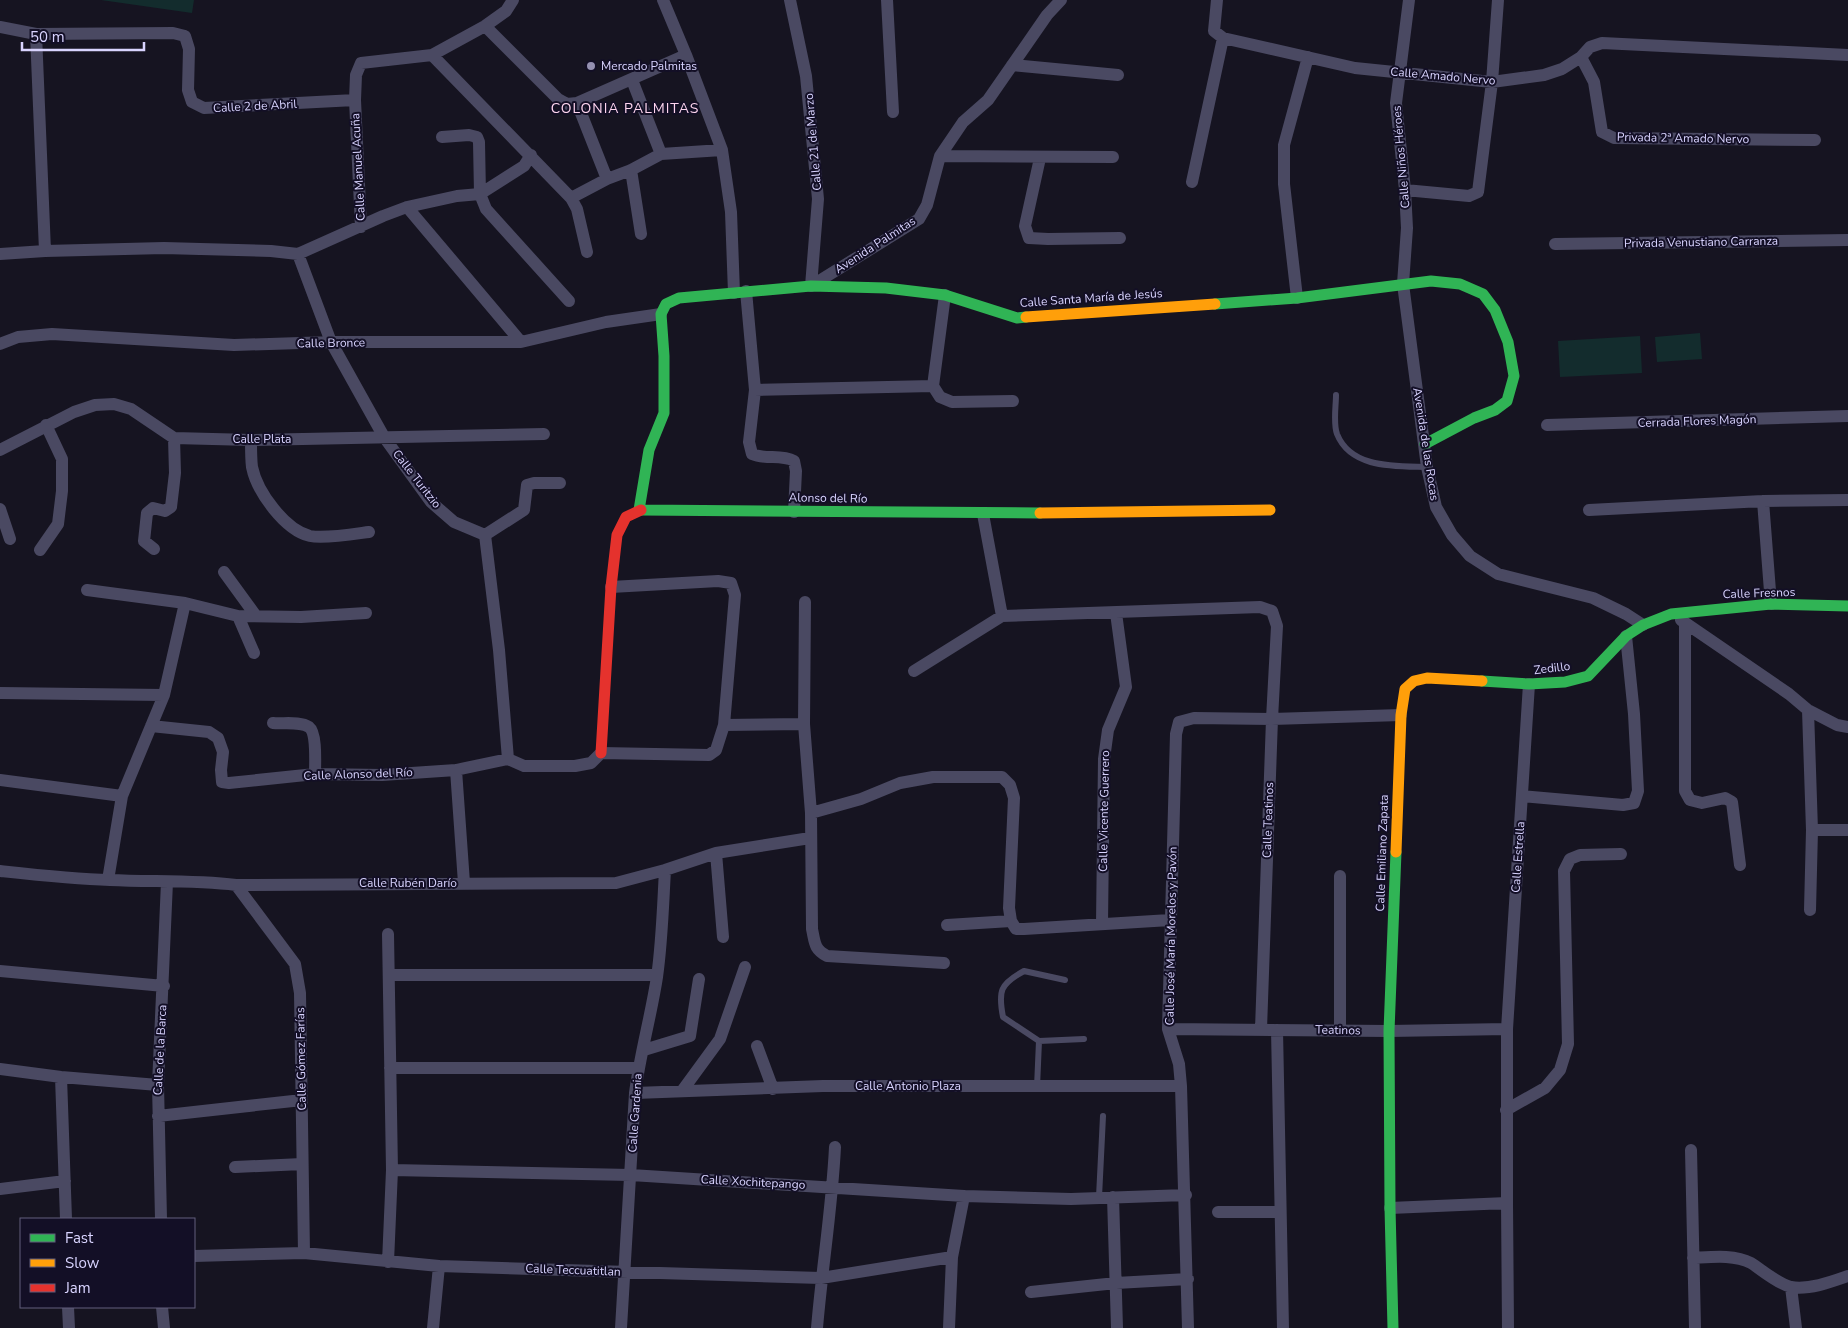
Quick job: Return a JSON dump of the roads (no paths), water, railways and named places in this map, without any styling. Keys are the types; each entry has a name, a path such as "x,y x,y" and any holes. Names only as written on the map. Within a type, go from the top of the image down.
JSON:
{"street":[{"name":"Calle Manuel Acuña","path":"0,254 164,248 271,251 298,254 361,227 355,100 356,75 360,63 432,55 485,26 506,11 513,0"},
{"path":"663,0 722,150 740,292 755,390 749,442 752,454 761,458 788,458 794,461 796,471 794,512"},
{"name":"Calle 21 de Marzo","path":"790,0 806,76 818,200 812,286"},
{"path":"887,0 893,112"},
{"name":"Avenida Palmitas","path":"812,286 919,219 927,205 940,156 963,122 988,100 1047,15 1061,0"},
{"path":"1192,182 1219,34 1216,0"},
{"name":"Calle Niños Héroes","path":"1403,284 1407,228 1396,102 1409,0"},
{"path":"1405,190 1469,196 1478,192 1492,82 1498,0"},
{"path":"485,26 558,99 572,104 632,80 686,55"},
{"path":"0,27 36,34 45,251"},
{"name":"Calle 2 de Abril","path":"36,34 173,33 185,36 189,49 188,90 192,102 204,108 355,100"},
{"name":"Calle Amado Nervo","path":"1219,34 1356,68 1492,82 1544,75 1562,69 1581,57 1590,48 1602,43 1848,55"},
{"path":"432,55 571,198 576,209 587,252"},
{"path":"1297,298 1284,184 1284,145 1308,57"},
{"name":"Privada 2ª Amado Nervo","path":"1581,57 1594,82 1602,132 1614,138 1815,140"},
{"path":"1012,66 1118,75"},
{"path":"632,80 661,154"},
{"path":"572,104 607,179"},
{"path":"442,137 469,135 477,137 479,142 480,194 486,209 570,301"},
{"path":"571,198 661,154 722,150"},
{"path":"361,227 407,207 457,196 480,194 524,166 531,155"},
{"path":"940,156 1113,157"},
{"path":"1040,158 1025,226 1029,238 1120,238"},
{"path":"631,170 641,234"},
{"path":"407,207 520,342"},
{"name":"Privada Venustiano Carranza","path":"1555,244 1848,240"},
{"name":"Calle Turitzio","path":"298,254 331,342 384,437 431,502 454,522 485,535"},
{"name":"Calle Santa María de Jesús","path":"661,314 666,304 679,298 812,286 886,288 945,294 1017,318 1297,298 1432,281 1460,284 1483,294 1495,310 1508,342 1514,376 1507,402 1495,410 1474,418 1425,444"},
{"name":"Avenida de las Rocas","path":"1403,284 1428,467 1436,507 1452,535 1470,556 1498,574 1594,598 1643,625"},
{"path":"945,294 933,386 940,397 952,402 1013,401"},
{"path":"611,587 718,581 731,583 735,595 724,725 716,750 709,756 602,753 611,587 616,535 626,516 639,510 649,450 664,413 664,356 661,314"},
{"name":"Calle Bronce","path":"0,344 18,337 52,334 234,344 520,342 606,322 661,314"},
{"path":"755,390 933,386"},
{"path":"0,450 46,425 95,405 114,404 131,409 174,438 175,473 171,507 165,511 153,508 147,513 144,541 154,549"},
{"name":"Cerrada Flores Magón","path":"1547,425 1848,416"},
{"path":"40,550 58,524 62,492 62,459 46,425"},
{"name":"Calle Plata","path":"174,438 251,440 544,434"},
{"path":"251,440 252,467 259,489 276,512 299,533 312,537 369,532"},
{"path":"508,759 499,650 485,535 524,510 527,485 534,482 560,483"},
{"path":"1589,510 1848,500"},
{"path":"1763,502 1772,604"},
{"path":"0,509 10,539"},
{"name":"Alonso del Río","path":"639,510 983,514 1270,510"},
{"path":"983,514 1002,616"},
{"path":"224,572 256,616"},
{"path":"87,590 185,603 238,616 301,617 366,614"},
{"path":"805,602 804,724 811,813 812,929 818,951 827,956 840,958 944,962"},
{"path":"108,880 122,796 164,695 185,603"},
{"name":"Calle Fresnos","path":"1671,614 1772,604 1848,606"},
{"name":"Calle Teatinos","path":"1116,613 1260,608 1272,611 1277,626 1261,1029"},
{"path":"914,671 1002,616 1116,613"},
{"name":"Calle Vicente Guerrero","path":"1102,924 1104,759 1108,730 1126,687 1116,613"},
{"path":"1671,614 1789,694 1808,710 1837,726 1848,727"},
{"name":"Zedillo","path":"1414,681 1427,678 1528,684 1565,682 1588,676 1626,636 1643,625 1671,614"},
{"path":"238,616 254,653"},
{"path":"1685,623 1685,791 1690,800 1702,803 1725,798 1732,802 1740,866"},
{"path":"1522,796 1623,805 1634,803 1638,791 1634,714 1626,636"},
{"name":"Calle Emiliano Zapata","path":"1393,1328 1389,1031 1401,715 1405,688 1414,681"},
{"name":"Calle Estrella","path":"1508,1328 1507,1029 1528,684"},
{"path":"0,693 164,695"},
{"path":"1808,710 1812,830 1810,910"},
{"path":"1272,719 1401,715"},
{"name":"Calle José María Morelos y Pavón","path":"1188,1328 1186,1195 1181,1086 1178,1064 1168,1029 1176,734 1180,722 1194,718 1272,719"},
{"path":"272,723 302,724 310,728 314,735 315,774"},
{"path":"724,725 804,724"},
{"name":"Calle Alonso del Río","path":"151,726 209,732 218,738 223,752 222,782 229,784 315,774 382,775 456,770 508,759 524,766 575,766 591,763 602,753"},
{"path":"456,770 464,883"},
{"path":"811,813 861,799 900,783 933,777 1002,777 1010,785 1014,798 1009,908 1011,921 1016,928 1170,920"},
{"path":"0,780 122,796"},
{"path":"1812,830 1848,830"},
{"name":"Calle Rubén Darío","path":"0,871 49,877 236,884 616,883 666,870 716,853 810,838"},
{"path":"716,853 723,936"},
{"path":"1506,1110 1545,1088 1560,1070 1568,1044 1564,871 1570,859 1580,855 1621,854"},
{"name":"Calle Gardenia","path":"621,1328 635,1093 638,1068 644,1050 657,975 666,870"},
{"path":"1340,876 1340,1030"},
{"name":"Calle de la Barca","path":"162,1218 158,1085 164,986 167,882"},
{"name":"Calle Gómez Farías","path":"236,884 294,964 300,993 304,1253"},
{"path":"947,925 1011,921"},
{"path":"388,934 392,1170 388,1262"},
{"path":"682,1091 720,1039 745,967"},
{"path":"0,971 164,986"},
{"path":"389,975 657,975"},
{"path":"644,1050 690,1036 698,979"},
{"name":"Teatinos","path":"1168,1029 1389,1031 1507,1029"},
{"path":"1277,1030 1283,1328"},
{"path":"758,1046 773,1089"},
{"path":"390,1068 638,1068"},
{"path":"0,1069 61,1077 158,1085"},
{"path":"61,1077 66,1218"},
{"name":"Calle Antonio Plaza","path":"635,1093 823,1086 1181,1086"},
{"path":"158,1116 302,1100"},
{"path":"817,1328 821,1278 833,1186 835,1147"},
{"path":"1691,1150 1695,1327"},
{"path":"234,1167 302,1164"},
{"name":"Calle Xochitepango","path":"392,1170 631,1175 833,1186 964,1196 1071,1199 1186,1195"},
{"path":"0,1189 66,1181"},
{"path":"950,1328 952,1258 964,1196"},
{"path":"1113,1197 1116,1328"},
{"path":"1390,1208 1507,1203"},
{"path":"1218,1212 1280,1212"},
{"name":"Calle Teccuatitlan","path":"195,1256 304,1253 439,1266 821,1278 952,1258"},
{"path":"1693,1258 1727,1257 1749,1262 1771,1277 1791,1287 1817,1286 1848,1276"},
{"path":"433,1328 439,1266"},
{"path":"1031,1292 1116,1283 1188,1279"},
{"path":"1791,1287 1796,1328"},
{"path":"68,1308 69,1328"},
{"path":"162,1308 164,1328"}],"lane":[{"path":"1336,394 1336,432 1343,445 1364,461 1386,466 1428,467"},
{"path":"1065,980 1024,971 1008,980 999,998 1003,1017 1039,1040 1084,1039"},
{"path":"1037,1087 1039,1040"},
{"path":"1099,1197 1103,1116"}],"place":[{"name":"Mercado Palmitas","path":"591,66"}],"district":[{"name":"COLONIA PALMITAS","path":"625,108"}]}
